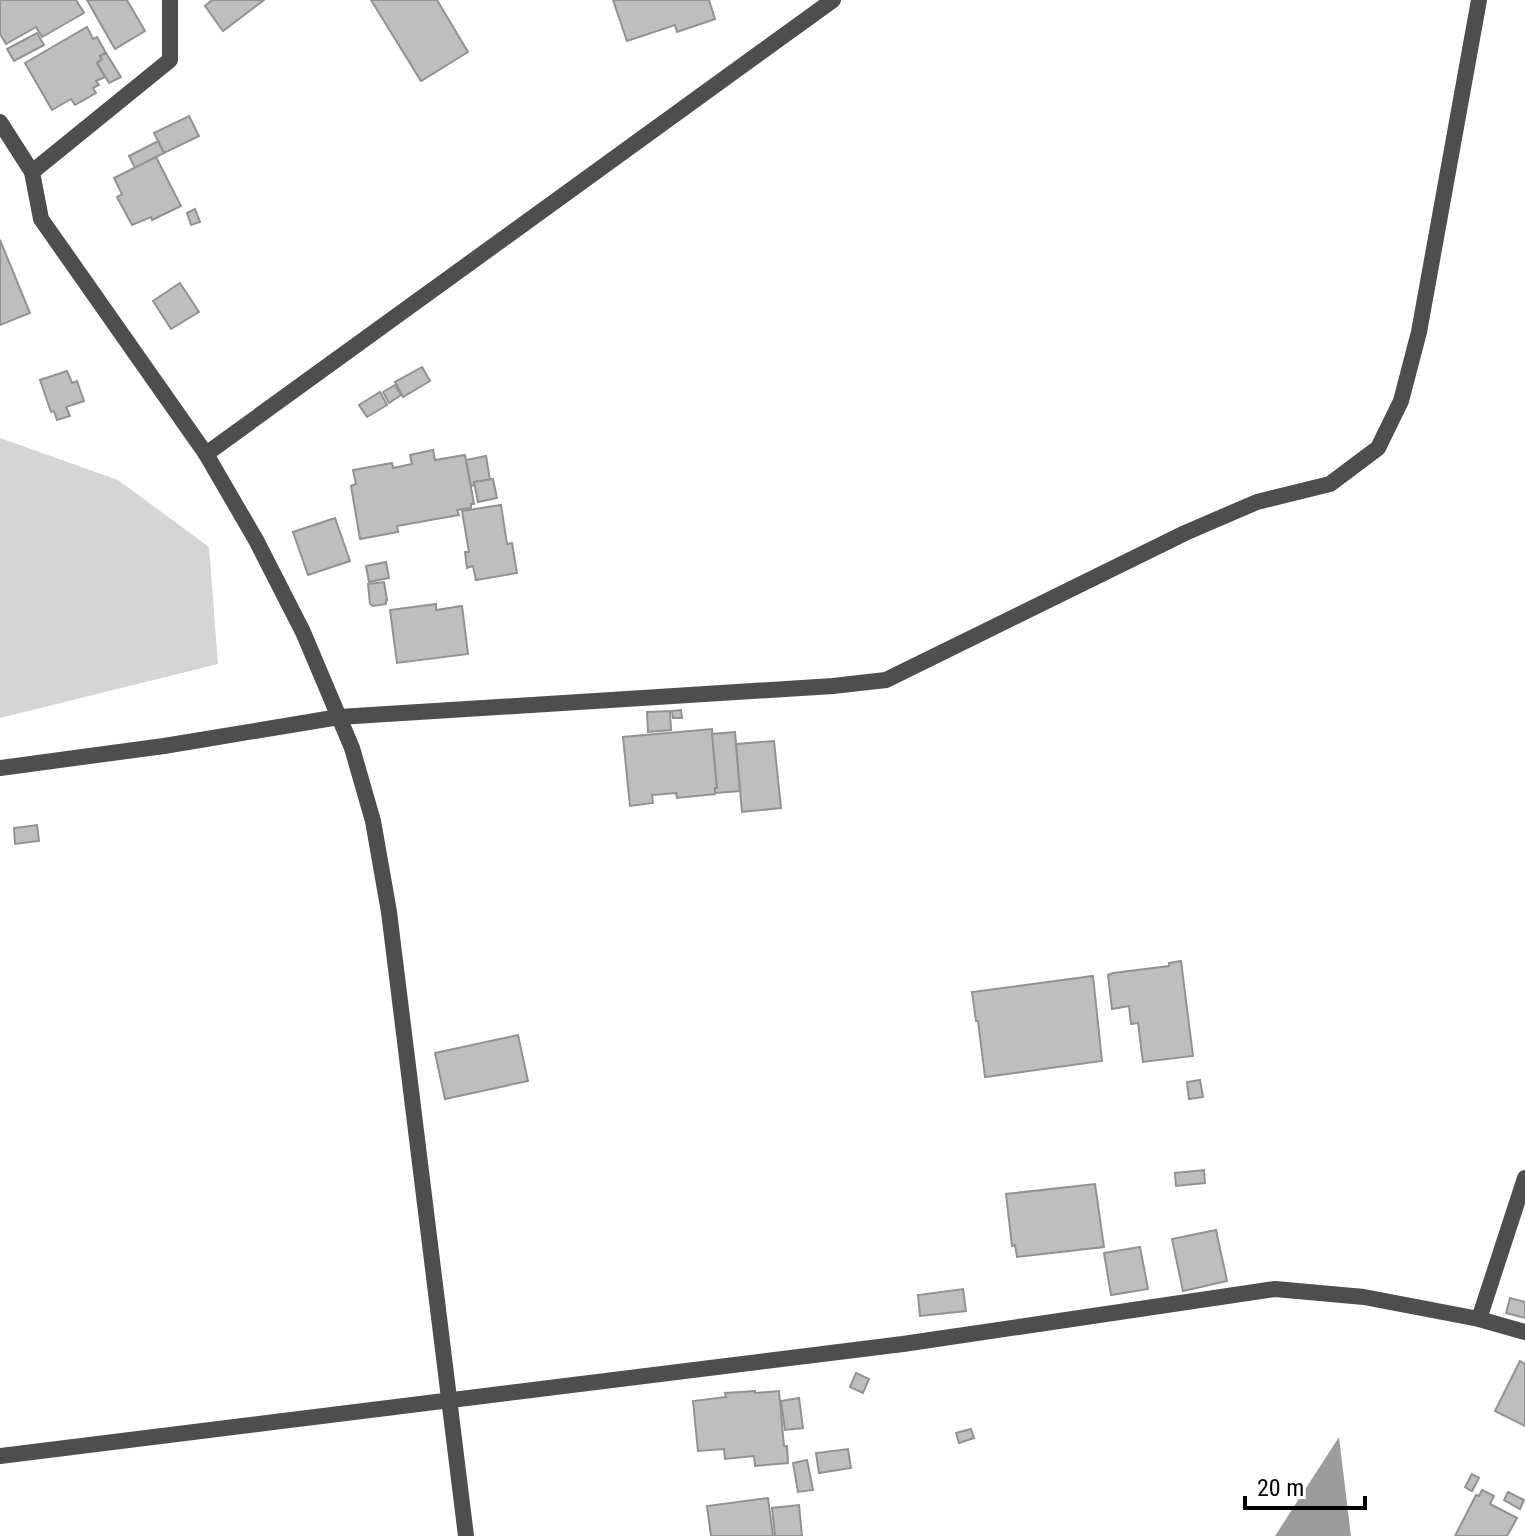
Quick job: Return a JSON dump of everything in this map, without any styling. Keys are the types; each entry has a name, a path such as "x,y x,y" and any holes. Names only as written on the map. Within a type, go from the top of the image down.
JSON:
{"street":[{"path":"32,172 170,60 170,0"},
{"path":"206,454 833,0"},
{"path":"0,768 164,746 339,717 833,686 886,680 1228,514 1257,502 1330,484 1378,448 1401,401 1419,332 1479,0"},
{"path":"0,122 32,172 41,219 206,454 256,540 303,632 352,748 373,821 389,912 466,1536"},
{"path":"1479,1319 1525,1178"},
{"path":"0,1456 903,1344 1275,1289 1364,1297 1479,1319 1525,1332"}],"shaded area":[{"path":"0,438 118,480 209,547 218,664 0,718"},
{"path":"1339,1437 1351,1536 1275,1536"}],"building":[{"path":"0,0 76,0 84,13 42,37 36,27 6,44 0,34"},
{"path":"87,0 127,0 145,31 115,49"},
{"path":"212,0 264,0 223,31 205,6"},
{"path":"371,0 437,0 468,52 421,81"},
{"path":"613,0 709,0 715,19 677,32 675,25 627,41"},
{"path":"87,27 106,53 100,56 102,59 97,63 105,77 96,81 99,85 93,88 96,93 75,105 71,99 52,110 25,63"},
{"path":"37,33 44,45 14,61 7,49"},
{"path":"106,53 121,77 109,83 97,63 102,59 100,56"},
{"path":"189,116 199,136 164,153 154,133"},
{"path":"158,141 164,153 135,168 129,156"},
{"path":"156,157 181,206 152,220 151,217 132,225 117,197 122,194 114,178"},
{"path":"195,209 200,222 191,225 187,213"},
{"path":"0,240 30,313 0,325"},
{"path":"180,283 199,312 171,329 153,301"},
{"path":"422,367 430,381 403,397 395,382"},
{"path":"67,371 72,383 77,381 84,401 66,407 70,416 57,420 40,380"},
{"path":"395,385 401,395 389,403 383,392"},
{"path":"380,392 387,405 367,417 359,405"},
{"path":"433,450 435,460 465,455 474,504 471,508 457,510 459,515 397,526 398,532 360,539 351,486 356,484 353,470 392,463 393,468 412,464 410,455"},
{"path":"486,456 490,480 474,482 475,485 471,486 466,460"},
{"path":"493,479 497,498 478,502 474,482"},
{"path":"501,505 507,544 512,543 517,573 476,580 473,566 467,568 465,552 469,552 462,511"},
{"path":"335,518 350,561 308,575 293,532"},
{"path":"386,562 389,578 369,582 366,566"},
{"path":"384,582 386,604 373,606 370,604 368,584"},
{"path":"436,604 436,610 462,606 468,654 397,663 390,610"},
{"path":"681,710 682,718 673,718 672,711"},
{"path":"670,711 671,730 648,732 647,712"},
{"path":"712,729 715,794 677,798 676,793 652,795 653,803 630,806 623,737"},
{"path":"735,732 740,791 715,793 712,734"},
{"path":"774,741 781,808 742,812 736,744"},
{"path":"37,825 39,841 15,844 14,828"},
{"path":"1181,961 1193,1056 1143,1062 1138,1023 1131,1024 1129,1006 1112,1009 1108,975 1169,966 1169,963"},
{"path":"1093,976 1102,1061 985,1077 972,992"},
{"path":"518,1035 528,1081 445,1099 435,1053"},
{"path":"1200,1080 1203,1097 1189,1099 1187,1082"},
{"path":"1204,1170 1205,1183 1176,1186 1175,1173"},
{"path":"1095,1184 1104,1247 1017,1257 1015,1245 1012,1246 1006,1194"},
{"path":"1216,1230 1227,1281 1183,1291 1172,1239"},
{"path":"1140,1247 1148,1289 1111,1295 1104,1253"},
{"path":"963,1289 966,1311 920,1316 918,1295"},
{"path":"1510,1298 1525,1302 1525,1318 1506,1313"},
{"path":"1520,1361 1525,1364 1525,1426 1495,1411"},
{"path":"856,1373 869,1379 863,1393 850,1387"},
{"path":"779,1391 788,1463 755,1466 754,1456 725,1459 724,1449 698,1451 693,1401 726,1397 725,1393"},
{"path":"799,1398 803,1428 785,1430 781,1401"},
{"path":"971,1429 974,1438 959,1443 956,1433"},
{"path":"848,1449 851,1468 819,1473 816,1453"},
{"path":"807,1460 813,1490 798,1492 793,1463"},
{"path":"1472,1474 1479,1478 1472,1491 1465,1487"},
{"path":"1482,1490 1494,1496 1490,1504 1517,1518 1507,1536 1455,1536 1476,1495 1479,1496"},
{"path":"1508,1492 1524,1500 1520,1509 1504,1500"},
{"path":"768,1498 773,1536 711,1536 707,1506"},
{"path":"799,1505 802,1536 775,1536 772,1508"}]}
